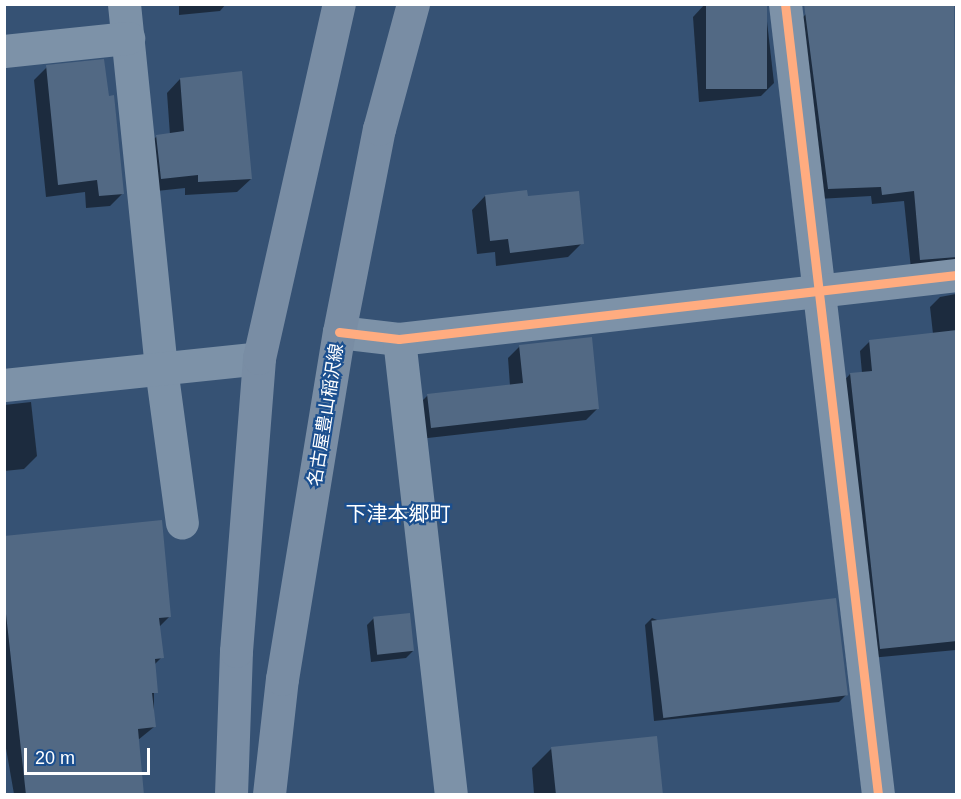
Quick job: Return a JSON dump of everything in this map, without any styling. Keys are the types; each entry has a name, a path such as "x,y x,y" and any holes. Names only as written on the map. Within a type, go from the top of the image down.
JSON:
{"main road":[{"path":"231,795 236,651 259,358 339,4"},
{"name":"名古屋豊山稲沢線","path":"269,795 282,679 339,332 379,129 413,4"}],"street":[{"path":"124,4 161,368 182,523"},
{"path":"785,4 878,795"},
{"path":"4,51 128,38"},
{"path":"339,332 399,339 957,275"},
{"path":"399,339 451,795"},
{"path":"4,385 259,358"}],"building":[{"path":"706,4 767,4 767,89 706,89"},
{"path":"804,4 954,4 957,257 920,260 914,191 882,195 881,187 828,189"},
{"path":"104,59 109,96 114,95 124,194 99,196 97,180 58,185 46,65"},
{"path":"242,71 252,179 198,182 198,175 161,179 156,135 184,131 180,78"},
{"path":"527,190 528,196 579,191 584,244 510,253 508,239 490,241 485,195"},
{"path":"957,330 957,641 880,649 850,373 872,371 869,340"},
{"path":"592,337 599,409 431,428 427,394 523,383 519,345"},
{"path":"162,520 171,617 159,618 164,658 155,659 158,693 152,693 156,727 138,729 144,795 26,795 4,596 4,536"},
{"path":"836,598 848,695 663,718 651,621"},
{"path":"410,613 414,651 377,655 373,617"},
{"path":"657,736 663,795 556,795 551,747"}],"cycle path":[{"path":"785,4 878,794"},
{"path":"339,332 399,339 956,275"}],"district":[{"name":"下津本郷町","path":"398,514"}]}
